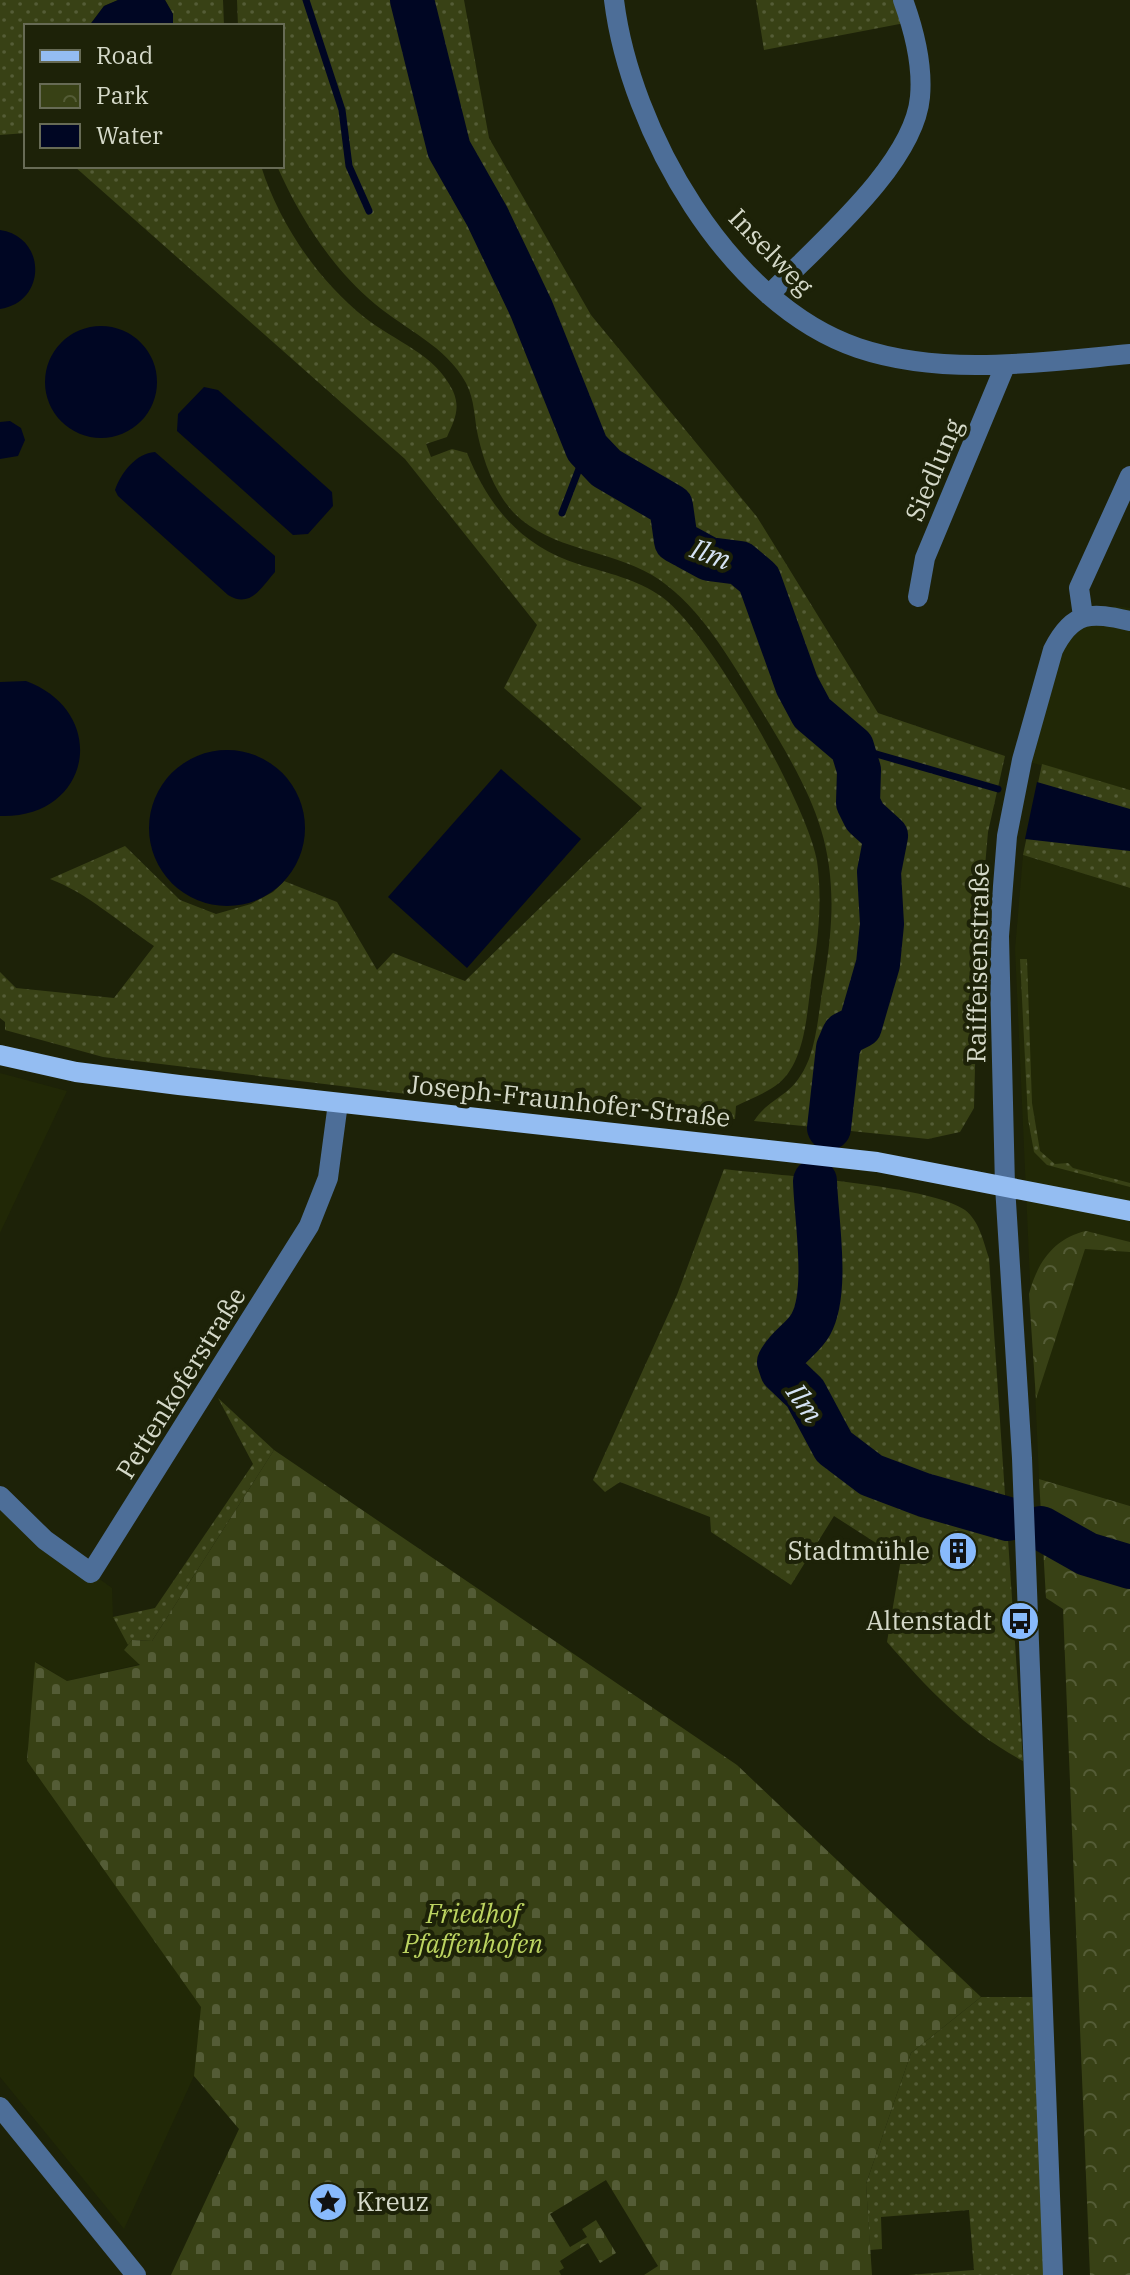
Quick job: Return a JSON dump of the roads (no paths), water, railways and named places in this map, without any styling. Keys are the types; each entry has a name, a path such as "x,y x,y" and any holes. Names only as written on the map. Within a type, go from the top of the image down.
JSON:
{"main road":[{"name":"Joseph-Fraunhofer-Straße","path":"0,1055 76,1072 877,1162 1130,1211"}],"street":[{"name":"Inselweg","path":"614,0 627,64 644,118 685,195 769,295 796,317 859,348 918,359 1005,366 1130,354"},
{"path":"769,295 894,164 911,130 920,98 918,48 903,0"},
{"name":"Siedlung","path":"918,597 925,558 1005,366"},
{"path":"1130,476 1079,588 1083,616 1103,615 1130,621"},
{"name":"Raiffeisenstraße","path":"1005,1186 999,936 1007,836 1022,760 1053,650 1064,631 1083,616"},
{"name":"Pettenkoferstraße","path":"0,1496 45,1540 91,1573 309,1226 328,1178 338,1103"},
{"path":"1005,1186 1025,1546 1053,2275"},
{"path":"0,2107 136,2275"}],"water":[{"path":"118,0 165,0 173,14 173,24 90,24 104,6"},
{"path":"0,230 15,235 26,244 33,256 35,270 33,283 26,295 15,304 0,309"},
{"path":"101,326 122,330 141,342 153,361 157,382 153,403 141,422 122,434 101,438 80,434 61,422 49,403 45,382 49,361 61,342 80,330"},
{"path":"204,387 218,390 332,492 333,506 308,534 293,535 177,431 178,414"},
{"path":"10,421 21,428 25,440 18,456 0,459 0,422"},
{"path":"155,452 275,556 275,572 254,595 243,600 228,595 118,496 115,490 130,465 142,456"},
{"path":"26,681 53,696 71,716 79,739 79,762 71,783 54,801 31,812 0,816 0,682"},
{"path":"227,750 257,756 282,773 299,798 305,828 299,858 282,883 257,900 227,906 197,900 172,883 155,858 149,828 155,798 172,773 197,756"},
{"path":"501,769 581,839 467,968 388,897"},
{"path":"1037,782 1130,809 1130,851 1025,839"}],"waterway":[{"path":"306,0 342,110 349,166 369,211"},
{"name":"Ilm","path":"412,0 449,149 487,216 531,308 587,448 606,468 671,506 676,541 709,559 740,563 759,579 797,685 812,713 852,747 859,770 858,803 865,817 886,836 879,872 882,924 878,964 860,1026 844,1034 838,1048 829,1128"},
{"path":"562,513 587,448"},
{"path":"852,747 998,789"},
{"name":"Ilm","path":"815,1181 819,1293 811,1324 779,1362 782,1371 805,1393 834,1447 871,1475 924,1495 1008,1519"},
{"name":"Ilm","path":"1041,1528 1087,1554 1130,1567"}],"place":[{"name":"Stadtmühle","path":"958,1551"},
{"name":"Altenstadt","path":"1020,1621"},
{"name":"Kreuz","path":"328,2202"}],"park label":[{"name":"Friedhof Pfaffenhofen","path":"473,1929"}]}
